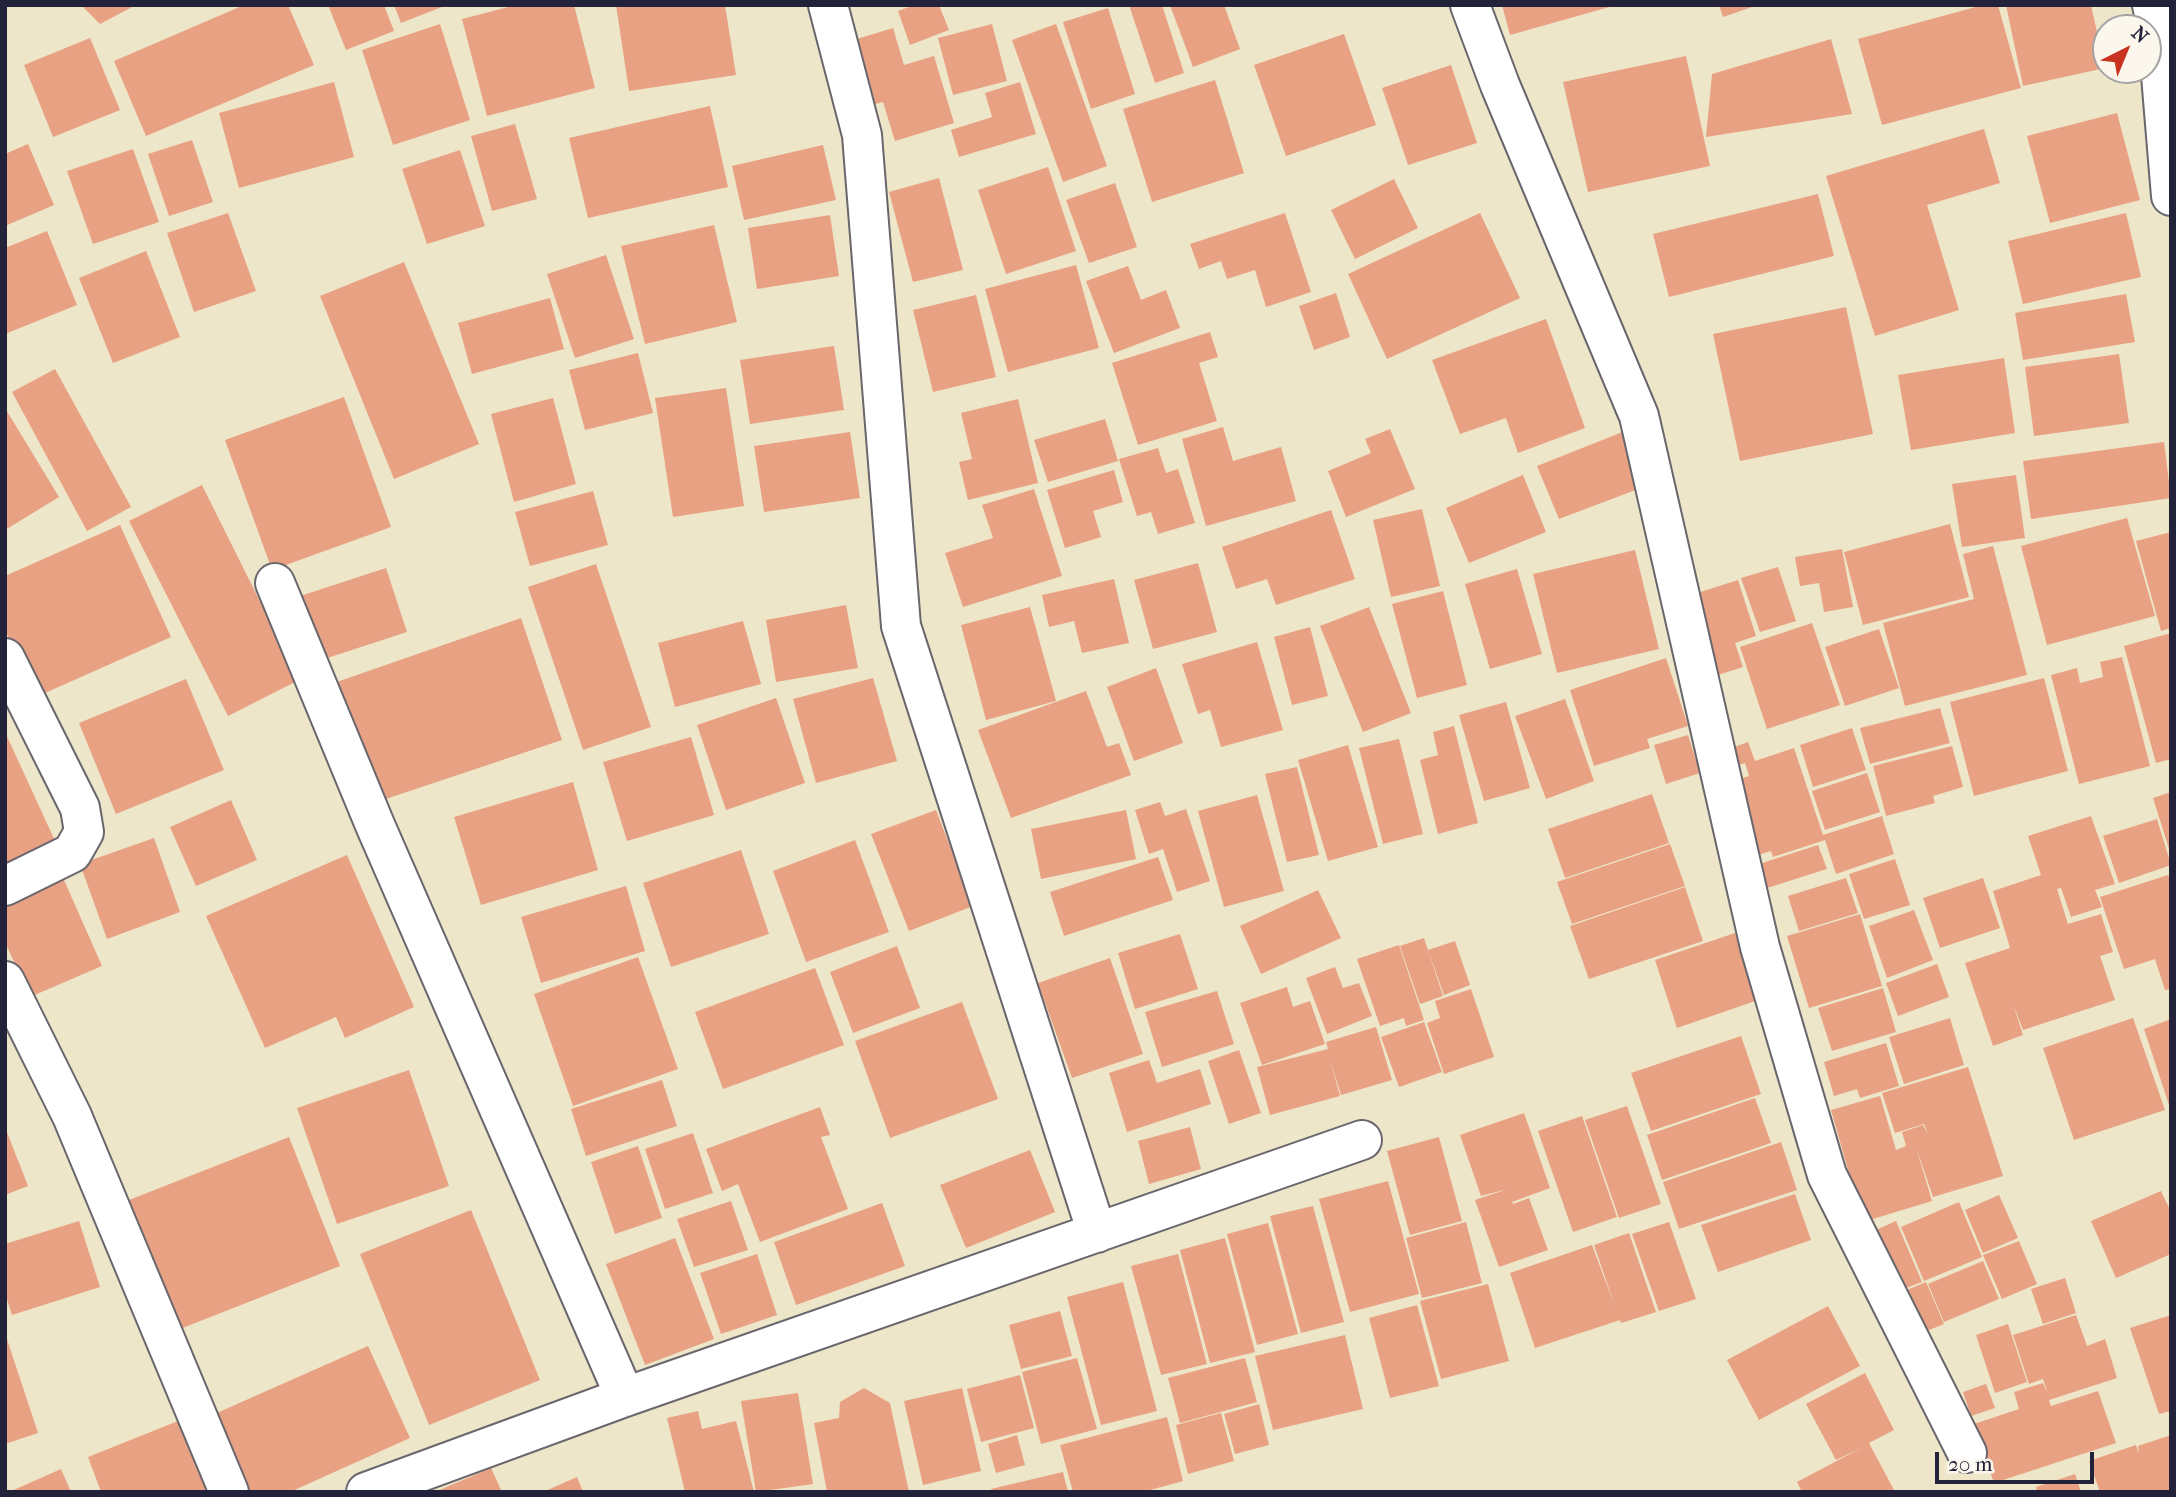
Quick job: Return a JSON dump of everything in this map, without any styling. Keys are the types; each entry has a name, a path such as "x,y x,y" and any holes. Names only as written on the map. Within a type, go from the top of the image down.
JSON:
{"street":[{"path":"828,5 862,135 901,626 1097,1233"},
{"path":"1470,5 1500,85 1639,416 1760,947 1827,1175 1967,1453"},
{"path":"2162,50 2171,196"},
{"path":"275,583 375,824 625,1397"},
{"path":"5,658 80,808 83,832 72,853 5,886"},
{"path":"5,981 72,1116 229,1492"},
{"path":"366,1492 625,1397 1362,1140"}],"building":[{"path":"81,5 136,5 100,24"},
{"path":"244,5 288,5 314,65 146,136 114,61"},
{"path":"328,5 384,5 394,31 346,50"},
{"path":"394,5 447,5 401,23"},
{"path":"516,5 574,5 595,88 487,116 462,19"},
{"path":"616,5 725,5 736,75 629,91"},
{"path":"914,5 939,5 949,30 910,45 898,11"},
{"path":"1129,5 1162,5 1184,73 1155,83"},
{"path":"1170,5 1224,5 1240,49 1193,67"},
{"path":"1502,5 1613,5 1613,6 1510,35"},
{"path":"1719,5 1755,5 1755,6 1723,17"},
{"path":"1983,5 1998,5 2021,88 1882,125 1858,39"},
{"path":"2006,5 2091,5 2092,71 2023,86"},
{"path":"1108,8 1135,94 1091,109 1063,22"},
{"path":"440,24 470,120 393,145 362,50"},
{"path":"992,24 1007,81 953,95 938,38"},
{"path":"1056,24 1107,166 1063,182 1012,40"},
{"path":"893,28 904,65 934,56 954,123 895,141 883,102 864,107 844,43"},
{"path":"1344,34 1376,125 1286,156 1254,65"},
{"path":"90,38 120,110 53,137 24,65"},
{"path":"1831,39 1852,114 1706,137 1712,74"},
{"path":"1686,56 1710,166 1588,192 1563,82"},
{"path":"1451,65 1477,143 1408,165 1382,88"},
{"path":"1215,80 1244,173 1152,202 1123,109"},
{"path":"334,82 354,157 239,188 219,113"},
{"path":"1020,82 1036,134 959,157 951,130 992,117 985,93"},
{"path":"710,106 728,187 588,218 569,138"},
{"path":"2117,113 2140,200 2050,223 2027,136"},
{"path":"515,124 537,199 492,211 471,136"},
{"path":"1984,129 2000,183 1927,205 1959,310 1875,336 1826,176"},
{"path":"192,140 213,202 169,216 148,154"},
{"path":"28,144 54,205 5,226 5,154"},
{"path":"823,145 836,200 744,220 732,166"},
{"path":"133,149 159,222 93,244 67,171"},
{"path":"460,150 485,226 427,244 402,169"},
{"path":"1048,167 1076,251 1006,274 978,190"},
{"path":"939,178 963,270 913,282 889,192"},
{"path":"1394,179 1418,228 1355,259 1331,210"},
{"path":"1115,183 1137,247 1089,263 1066,200"},
{"path":"1818,194 1834,256 1669,297 1653,234"},
{"path":"228,213 256,291 194,312 167,233"},
{"path":"1285,213 1311,292 1266,307 1255,270 1227,279 1221,261 1199,269 1190,244"},
{"path":"1480,213 1520,298 1387,359 1348,274"},
{"path":"2126,213 2141,277 2023,304 2008,241"},
{"path":"830,215 839,276 757,289 748,228"},
{"path":"714,225 737,322 645,344 621,246"},
{"path":"47,231 77,305 5,334 5,248"},
{"path":"146,251 180,337 113,363 79,278"},
{"path":"606,255 634,339 575,358 547,274"},
{"path":"404,262 479,444 394,479 320,296"},
{"path":"1076,265 1099,348 1008,372 985,289"},
{"path":"1128,266 1141,300 1166,290 1180,328 1114,353 1086,281"},
{"path":"1336,293 1350,337 1314,350 1299,306"},
{"path":"2126,294 2135,342 2023,360 2015,313"},
{"path":"976,295 996,377 933,392 913,310"},
{"path":"550,298 564,349 472,374 458,323"},
{"path":"1846,307 1873,434 1740,461 1713,334"},
{"path":"1546,319 1585,428 1518,453 1506,418 1460,434 1432,360"},
{"path":"1210,332 1218,357 1199,363 1217,421 1138,445 1112,363"},
{"path":"834,346 844,410 750,424 740,360"},
{"path":"638,353 653,413 585,430 569,370"},
{"path":"2119,354 2129,423 2034,436 2025,367"},
{"path":"2004,358 2015,433 1911,450 1898,375"},
{"path":"55,369 131,507 87,531 12,392"},
{"path":"726,388 744,506 673,517 655,398"},
{"path":"344,397 391,527 272,570 225,440"},
{"path":"553,398 576,484 514,502 491,414"},
{"path":"1018,399 1038,483 968,500 959,462 972,459 961,413"},
{"path":"5,408 59,497 5,530"},
{"path":"1105,419 1118,461 1048,482 1034,440"},
{"path":"1223,427 1233,461 1281,447 1296,501 1206,526 1182,439"},
{"path":"1390,429 1415,489 1346,517 1328,471 1371,453 1365,439"},
{"path":"1625,431 1646,486 1559,519 1537,466"},
{"path":"850,432 860,498 764,512 754,446"},
{"path":"2164,442 2171,498 2031,519 2023,461"},
{"path":"1158,448 1166,473 1178,469 1195,523 1158,534 1151,512 1137,516 1119,459"},
{"path":"1114,470 1123,502 1093,511 1101,537 1065,548 1047,490"},
{"path":"1523,475 1546,532 1469,563 1446,508"},
{"path":"2016,475 2025,538 1962,547 1952,484"},
{"path":"202,485 299,680 228,716 129,521"},
{"path":"1034,489 1062,576 963,607 945,553 993,538 982,505"},
{"path":"593,491 608,545 530,566 515,512"},
{"path":"1422,509 1440,586 1391,597 1373,520"},
{"path":"1331,510 1355,579 1276,605 1267,579 1236,589 1222,547"},
{"path":"2127,518 2155,616 2047,645 2021,546"},
{"path":"1950,524 1969,597 1863,625 1844,552"},
{"path":"120,525 171,637 36,697 5,630 5,576"},
{"path":"2171,532 2171,628 2161,631 2136,541"},
{"path":"1993,546 2027,675 1905,706 1883,623 1974,599 1963,554"},
{"path":"1842,549 1853,607 1824,612 1819,583 1800,586 1795,557"},
{"path":"1635,550 1659,649 1557,673 1533,574"},
{"path":"1198,563 1217,632 1153,649 1134,580"},
{"path":"596,564 651,727 583,750 528,587"},
{"path":"1778,567 1796,621 1760,632 1741,578"},
{"path":"386,568 407,632 312,663 291,599"},
{"path":"1517,569 1542,654 1490,669 1465,584"},
{"path":"1114,579 1129,643 1082,653 1074,621 1049,627 1042,595"},
{"path":"1738,580 1756,636 1735,643 1743,667 1715,676 1688,596"},
{"path":"1443,591 1467,685 1417,698 1392,604"},
{"path":"846,605 858,668 776,682 766,620"},
{"path":"1030,607 1056,701 986,720 961,625"},
{"path":"1369,607 1411,713 1363,732 1320,626"},
{"path":"521,618 562,740 377,802 334,683"},
{"path":"743,621 761,684 675,707 658,643"},
{"path":"1812,623 1840,705 1767,729 1740,647"},
{"path":"1310,627 1328,696 1292,705 1274,637"},
{"path":"1879,629 1899,688 1845,706 1825,647"},
{"path":"2171,633 2171,759 2156,763 2124,646"},
{"path":"1257,642 1283,730 1221,747 1210,710 1198,714 1182,664"},
{"path":"2122,657 2150,766 2079,784 2051,675 2077,668 2080,683 2103,677 2100,662"},
{"path":"1666,658 1688,726 1647,739 1650,748 1594,766 1570,690"},
{"path":"1156,668 1183,743 1134,761 1107,687"},
{"path":"873,678 897,761 816,783 793,699"},
{"path":"2044,678 2068,771 1974,796 1950,702"},
{"path":"186,679 224,770 116,814 79,723"},
{"path":"1086,691 1107,747 1119,743 1131,775 1011,818 978,730"},
{"path":"776,698 805,783 726,810 697,725"},
{"path":"1565,699 1594,781 1546,799 1515,716"},
{"path":"1506,702 1530,788 1484,801 1459,715"},
{"path":"1940,708 1950,743 1870,764 1860,728"},
{"path":"1454,726 1478,823 1438,834 1420,760 1438,755 1433,732"},
{"path":"1852,728 1866,770 1813,787 1800,745"},
{"path":"5,732 56,843 5,866"},
{"path":"1688,735 1700,773 1666,784 1654,745"},
{"path":"691,737 714,815 627,841 603,762"},
{"path":"1399,739 1423,834 1383,844 1359,748"},
{"path":"1748,742 1755,761 1794,748 1823,835 1882,816 1894,854 1836,874 1825,840 1773,857 1771,851 1755,856 1730,782 1749,776 1745,763 1726,769 1720,752"},
{"path":"1348,745 1378,847 1328,861 1298,760"},
{"path":"1952,746 1963,787 1933,796 1935,803 1886,816 1873,766"},
{"path":"1297,767 1319,855 1287,862 1265,774"},
{"path":"1867,773 1880,812 1825,830 1812,791"},
{"path":"573,782 598,870 481,905 454,817"},
{"path":"2171,792 2171,851 2170,852 2153,798"},
{"path":"1652,794 1669,843 1565,878 1548,829"},
{"path":"1257,795 1284,891 1224,907 1198,811"},
{"path":"231,800 257,860 196,886 170,827"},
{"path":"1160,802 1165,816 1186,809 1210,881 1177,892 1163,849 1149,854 1135,810"},
{"path":"936,810 973,906 909,931 871,834"},
{"path":"1126,810 1136,859 1041,879 1031,829"},
{"path":"2091,816 2115,884 2095,890 2102,907 2071,917 2061,888 2057,889 2068,924 2101,914 2113,952 2100,956 2115,1000 2023,1030 2013,1004 2023,1035 1993,1046 1965,963 2010,948 1993,891 2041,875 2028,836"},
{"path":"2157,819 2171,865 2119,883 2103,836"},
{"path":"154,838 180,912 107,939 80,864"},
{"path":"855,840 889,932 806,962 773,871"},
{"path":"1670,844 1685,886 1572,924 1557,882"},
{"path":"1818,845 1827,869 1767,888 1759,864"},
{"path":"741,850 769,934 671,967 643,883"},
{"path":"347,855 414,1007 345,1038 336,1017 265,1048 206,916"},
{"path":"1158,857 1173,900 1064,936 1050,892"},
{"path":"1895,859 1910,905 1864,919 1849,874"},
{"path":"60,871 102,966 30,997 5,942 5,895"},
{"path":"2168,875 2171,881 2171,989 2165,990 2155,959 2124,969 2100,897"},
{"path":"1846,878 1858,913 1799,931 1788,896"},
{"path":"1983,878 2000,928 1940,948 1923,898"},
{"path":"626,886 645,951 541,983 521,917"},
{"path":"1685,887 1703,941 1589,979 1570,926"},
{"path":"1318,890 1341,938 1261,974 1240,926"},
{"path":"1914,910 1933,960 1887,978 1869,926"},
{"path":"1860,914 1882,986 1809,1008 1787,936"},
{"path":"1735,933 1758,1000 1677,1028 1655,960"},
{"path":"1180,934 1198,989 1135,1009 1118,953"},
{"path":"1424,938 1443,996 1420,1004 1400,946"},
{"path":"1455,941 1470,985 1444,995 1428,950"},
{"path":"1399,945 1424,1020 1406,1026 1404,1018 1380,1026 1357,959"},
{"path":"897,946 920,1008 853,1033 830,972"},
{"path":"638,957 678,1069 573,1106 534,994"},
{"path":"1110,958 1143,1054 1072,1078 1038,983"},
{"path":"1937,964 1949,997 1898,1016 1886,983"},
{"path":"1335,967 1343,988 1359,983 1372,1016 1327,1034 1306,978"},
{"path":"815,968 844,1045 723,1089 695,1012"},
{"path":"1287,987 1293,1007 1310,1001 1325,1044 1262,1065 1240,1003"},
{"path":"1883,988 1896,1032 1832,1051 1818,1008"},
{"path":"1471,989 1494,1057 1444,1074 1427,1023 1440,1018 1435,1001"},
{"path":"1217,991 1234,1044 1162,1067 1145,1012"},
{"path":"962,1002 998,1099 890,1138 855,1041"},
{"path":"1950,1018 1964,1065 1904,1084 1889,1037"},
{"path":"2133,1018 2165,1110 2074,1140 2043,1048"},
{"path":"2171,1019 2171,1105 2169,1105 2144,1029"},
{"path":"1424,1022 1442,1072 1399,1087 1381,1037"},
{"path":"1376,1027 1392,1080 1341,1095 1330,1060 1340,1096 1270,1115 1257,1067 1328,1049 1326,1042"},
{"path":"1741,1036 1761,1094 1651,1131 1631,1073"},
{"path":"1886,1043 1899,1086 1860,1098 1857,1089 1834,1096 1824,1062"},
{"path":"1239,1050 1261,1113 1229,1124 1208,1061"},
{"path":"1149,1060 1157,1083 1200,1069 1211,1104 1127,1132 1109,1073"},
{"path":"1968,1067 2003,1176 1933,1197 1916,1147 1932,1201 1863,1222 1831,1110 1880,1096 1896,1150 1906,1146 1902,1132 1923,1125 1928,1134 1924,1124 1895,1133 1882,1093"},
{"path":"409,1070 449,1186 337,1224 297,1108"},
{"path":"662,1080 677,1126 586,1156 571,1109"},
{"path":"1755,1098 1771,1143 1662,1180 1647,1135"},
{"path":"1627,1106 1661,1204 1619,1218 1585,1120"},
{"path":"820,1107 830,1135 821,1137 848,1209 760,1242 738,1184 722,1191 706,1149"},
{"path":"1524,1113 1550,1188 1512,1202 1513,1204 1529,1198 1548,1250 1499,1267 1475,1200 1508,1189 1481,1196 1460,1135"},
{"path":"1582,1116 1617,1217 1573,1232 1538,1131"},
{"path":"5,1127 28,1186 5,1195"},
{"path":"1190,1127 1201,1169 1149,1184 1138,1141"},
{"path":"693,1133 713,1193 665,1209 645,1149"},
{"path":"289,1137 340,1266 180,1329 129,1200"},
{"path":"1439,1137 1462,1221 1410,1235 1387,1151"},
{"path":"1781,1142 1797,1190 1679,1229 1663,1182"},
{"path":"638,1146 662,1218 615,1234 591,1162"},
{"path":"1030,1150 1055,1212 966,1248 940,1185"},
{"path":"1388,1181 1419,1294 1350,1312 1319,1199"},
{"path":"2161,1191 2171,1212 2171,1254 2116,1278 2091,1221"},
{"path":"1795,1194 1811,1240 1718,1272 1701,1225"},
{"path":"1999,1195 2018,1238 1983,1253 1965,1210"},
{"path":"731,1201 748,1250 694,1267 677,1219"},
{"path":"1959,1202 1982,1257 1924,1281 1901,1227"},
{"path":"882,1203 905,1266 796,1305 774,1242"},
{"path":"1313,1206 1344,1322 1301,1333 1270,1216"},
{"path":"471,1210 540,1380 429,1425 360,1254"},
{"path":"79,1221 100,1287 12,1315 5,1293 5,1244"},
{"path":"1896,1221 1922,1282 1893,1293 1867,1234"},
{"path":"1466,1222 1482,1283 1422,1298 1406,1238"},
{"path":"1669,1222 1696,1299 1659,1311 1632,1234"},
{"path":"1268,1223 1298,1334 1257,1345 1227,1234"},
{"path":"1629,1233 1656,1312 1621,1323 1620,1320 1535,1348 1510,1273 1592,1245 1616,1309 1594,1245"},
{"path":"675,1238 714,1339 645,1365 606,1264"},
{"path":"1225,1238 1255,1352 1210,1363 1180,1250"},
{"path":"2019,1241 2037,1284 2002,1299 1983,1255"},
{"path":"757,1254 777,1315 721,1334 700,1273"},
{"path":"1178,1254 1207,1364 1161,1375 1131,1266"},
{"path":"1983,1261 1999,1299 1944,1322 1928,1284"},
{"path":"2065,1278 2076,1313 2043,1324 2031,1289"},
{"path":"1123,1282 1157,1411 1101,1425 1067,1297"},
{"path":"1926,1282 1944,1324 1912,1337 1895,1295"},
{"path":"1488,1284 1509,1361 1441,1379 1420,1301"},
{"path":"1417,1305 1439,1386 1390,1398 1369,1318"},
{"path":"1828,1306 1860,1366 1759,1420 1727,1360"},
{"path":"1060,1311 1072,1356 1021,1369 1009,1325"},
{"path":"2076,1315 2087,1346 2105,1339 2117,1378 2049,1400 2051,1406 2098,1391 2116,1443 1994,1483 1974,1424 2019,1409 2014,1392 2043,1383 2048,1394 2043,1379 2029,1384 2013,1335"},
{"path":"2171,1315 2171,1411 2159,1414 2130,1328"},
{"path":"2008,1324 2027,1382 1995,1393 1976,1335"},
{"path":"5,1333 38,1433 5,1444"},
{"path":"1345,1335 1363,1409 1273,1430 1255,1356"},
{"path":"368,1346 410,1438 290,1492 243,1492 210,1416"},
{"path":"1077,1358 1097,1429 1041,1444 1022,1372"},
{"path":"1245,1358 1257,1402 1180,1423 1168,1378"},
{"path":"1865,1373 1894,1430 1869,1443 1895,1492 1802,1492 1797,1482 1863,1447 1836,1460 1806,1404"},
{"path":"1020,1375 1034,1428 981,1442 967,1389"},
{"path":"1986,1384 1995,1408 1971,1416 1963,1392"},
{"path":"864,1388 890,1403 909,1492 827,1492 814,1423 839,1418 840,1402"},
{"path":"962,1388 981,1471 923,1485 904,1401"},
{"path":"798,1393 813,1484 756,1492 741,1401"},
{"path":"1259,1404 1269,1445 1235,1454 1224,1414"},
{"path":"698,1411 702,1429 736,1421 754,1492 685,1492 667,1418"},
{"path":"1221,1413 1234,1461 1188,1474 1176,1425"},
{"path":"188,1417 218,1492 101,1492 88,1457"},
{"path":"1167,1417 1183,1481 1143,1492 1073,1492 1060,1445"},
{"path":"1017,1435 1025,1465 996,1473 988,1444"},
{"path":"2171,1435 2171,1492 2100,1492 2089,1461 2136,1445 2139,1454 2138,1446"},
{"path":"491,1468 502,1492 435,1492"},
{"path":"61,1469 71,1492 9,1492"},
{"path":"1063,1472 1068,1492 992,1492 991,1489"},
{"path":"2075,1474 2081,1492 2037,1492 2036,1487"},
{"path":"577,1477 583,1492 543,1492"}]}
